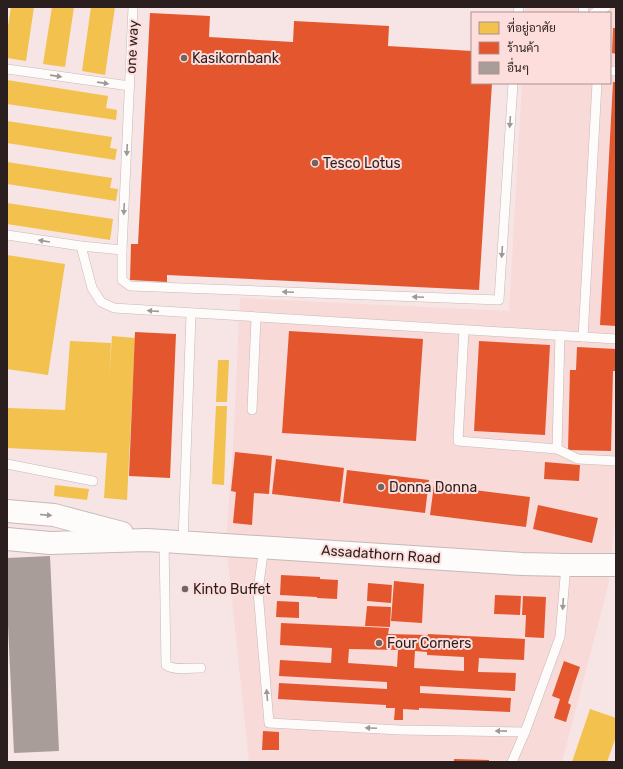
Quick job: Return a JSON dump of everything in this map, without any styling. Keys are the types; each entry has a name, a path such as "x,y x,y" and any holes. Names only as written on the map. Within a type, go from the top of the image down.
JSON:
{"street":[{"name":"Assadathorn Road","path":"7,511 54,516 165,541"},
{"name":"Assadathorn Road","path":"7,539 50,543 165,541 470,560 566,565 616,565"}],"lane":[{"name":"one way","path":"133,7 122,250 122,280 130,286 499,300 513,84"},
{"path":"596,12 606,7"},
{"path":"7,69 130,86"},
{"path":"582,337 597,84"},
{"path":"7,235 81,246 122,250"},
{"path":"81,246 92,288 101,302 114,308 256,318 616,339"},
{"path":"192,314 165,541 166,665 170,668 201,668"},
{"path":"252,410 256,318"},
{"path":"464,330 458,441 557,449 578,459 616,461"},
{"path":"557,449 560,335"},
{"path":"7,464 93,481"},
{"path":"264,546 258,591 269,723 400,730 525,732"},
{"path":"512,762 525,732 560,637 566,565"}],"shaded area":[{"path":"526,7 616,7 616,509 608,586 562,762 249,762 226,542 234,428 240,298 509,311 522,84 611,84 611,12 525,12"}],"building: ที่อยู่อาศัย":[{"path":"11,7 34,7 26,61 7,58 7,32"},
{"path":"52,7 74,7 65,67 43,64"},
{"path":"91,7 115,7 105,75 82,71"},
{"path":"7,80 108,96 106,108 117,110 116,120 7,104"},
{"path":"7,121 112,137 110,148 117,149 115,160 7,143"},
{"path":"7,162 112,178 110,188 118,189 116,201 7,184"},
{"path":"7,203 113,219 110,240 7,224"},
{"path":"7,255 65,264 48,375 7,369"},
{"path":"112,336 135,338 127,500 104,498 107,453 7,448 7,408 65,410 70,341 111,343 109,377"},
{"path":"218,360 229,360 227,402 216,402"},
{"path":"216,406 227,406 224,485 212,484"},
{"path":"55,485 89,489 87,500 54,496"},
{"path":"590,709 616,718 616,737 607,762 572,762"}],"building: ร้านค้า":[{"name":"Tesco Lotus","path":"150,13 210,16 209,37 293,42 294,21 389,26 388,46 471,51 471,84 492,84 479,290 167,275 167,282 130,280 131,244 138,244"},
{"path":"613,28 616,28 616,54 612,53"},
{"path":"613,82 616,82 616,326 600,325"},
{"path":"289,331 423,339 416,441 282,433"},
{"path":"135,332 176,334 170,478 129,476"},
{"path":"479,341 550,345 545,435 474,431"},
{"path":"577,347 616,349 616,371 613,371 611,451 568,450 570,370 576,370"},
{"path":"235,452 272,456 269,494 254,493 252,525 233,523 236,492 231,491"},
{"path":"276,459 344,468 340,502 272,494"},
{"path":"545,462 580,465 579,481 544,479"},
{"path":"347,470 429,480 425,513 343,503"},
{"path":"434,485 530,497 526,527 430,515"},
{"path":"538,505 598,518 592,543 533,529"},
{"path":"281,575 320,577 320,579 338,580 337,599 280,595"},
{"path":"394,581 424,584 422,623 391,621"},
{"path":"368,583 392,585 391,603 367,601"},
{"path":"495,595 521,596 520,615 494,614"},
{"path":"523,596 546,597 544,638 525,637 526,615 522,615"},
{"path":"277,601 299,602 299,618 276,617"},
{"path":"367,606 391,607 390,627 365,626"},
{"path":"281,623 389,628 388,634 428,634 525,639 524,660 479,658 478,672 516,673 515,691 420,686 420,693 511,698 510,712 419,708 419,710 403,709 403,720 394,720 395,708 386,708 386,705 278,699 279,683 387,689 387,682 279,676 280,660 331,663 332,648 280,645","holes":["349,649 398,650 397,667 348,663","415,651 427,652 427,655 464,657 464,671 414,668"]},
{"path":"564,661 580,667 568,703 571,705 566,722 554,718 560,699 552,696"},
{"path":"263,731 279,732 279,750 262,750"},
{"path":"454,759 489,760 489,762 454,762"}],"building: อื่นๆ":[{"path":"50,556 59,751 14,753 7,604 7,558"}],"place":[{"name":"Kasikornbank","path":"184,58"},
{"name":"Tesco Lotus","path":"315,163"},
{"name":"Donna Donna","path":"381,487"},
{"name":"Kinto Buffet","path":"185,589"},
{"name":"Four Corners","path":"379,643"}]}
